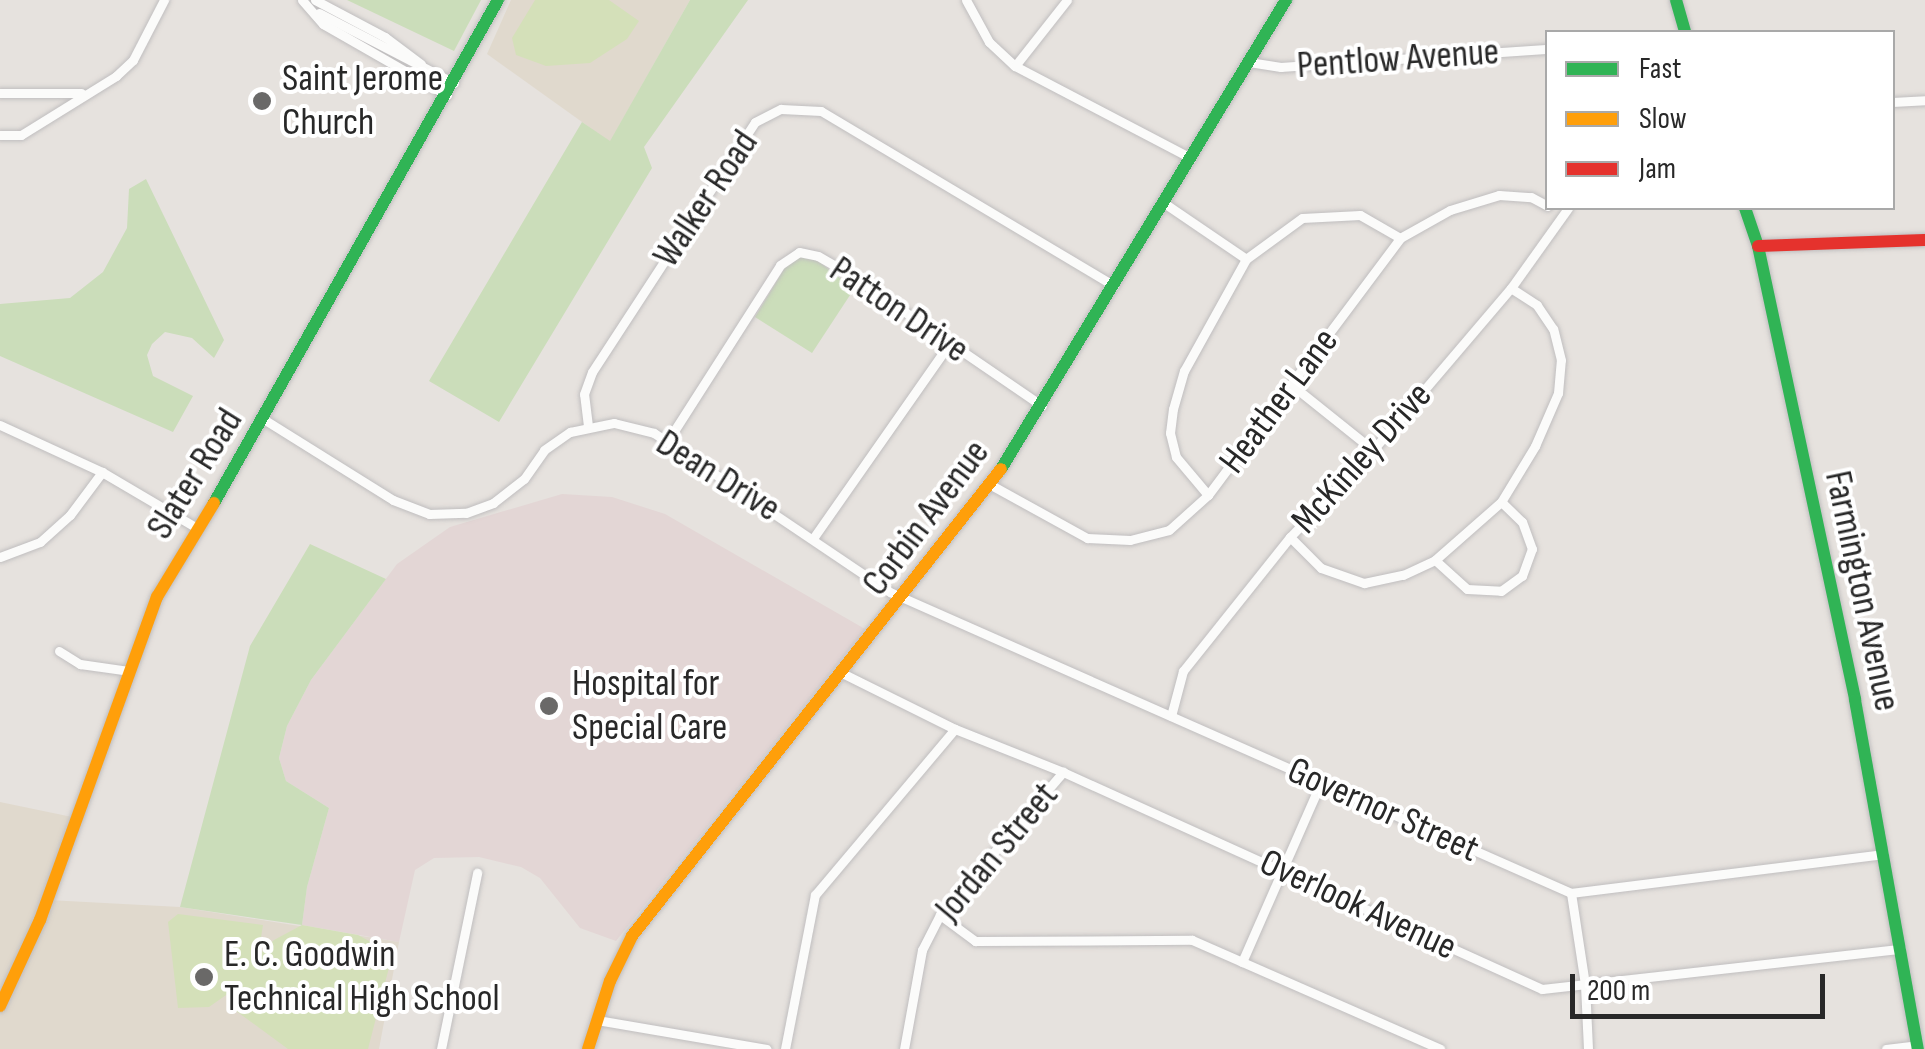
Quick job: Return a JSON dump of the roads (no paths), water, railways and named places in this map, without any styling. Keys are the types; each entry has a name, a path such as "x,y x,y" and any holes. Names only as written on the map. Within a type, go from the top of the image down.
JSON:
{"main road":[{"name":"Slater Road","path":"0,1006 48,900 156,596 265,420 498,0"},
{"name":"Corbin Avenue","path":"588,1049 615,968 642,922 992,485 1286,0"},
{"path":"1676,0 1684,30"},
{"name":"Farmington Avenue","path":"1746,210 1758,246 1886,854 1917,1047"},
{"path":"1758,246 1925,240"}],"street":[{"path":"0,135 21,134 116,76 133,60 164,0"},
{"path":"304,0 364,39 423,66"},
{"path":"304,0 324,24 450,89"},
{"path":"315,0 385,37 450,89"},
{"path":"966,0 989,42 1015,66 1191,158"},
{"path":"1015,66 1067,0"},
{"name":"Pentlow Avenue","path":"1249,62 1281,68 1545,49"},
{"path":"0,93 81,94"},
{"path":"1895,102 1925,100"},
{"name":"Walker Road","path":"588,426 584,394 592,372 755,122 782,108 810,108 848,125 1114,286"},
{"name":"Heather Lane","path":"992,485 1088,538 1130,540 1169,530 1208,495 1400,238 1450,210 1499,195 1531,197 1545,205"},
{"path":"1164,203 1246,259"},
{"name":"McKinley Drive","path":"1170,716 1182,671 1290,538 1373,450 1511,288 1565,211"},
{"path":"1208,495 1176,457 1170,434 1173,409 1184,371 1246,259 1302,218 1360,215 1400,238"},
{"name":"Patton Drive","path":"667,442 780,264 792,253 807,253 830,262 1042,406"},
{"path":"1290,538 1322,568 1364,583 1403,575 1434,560 1501,502 1536,446 1558,393 1561,360 1553,329 1537,305 1511,288"},
{"path":"814,537 949,344"},
{"path":"1293,386 1373,450"},
{"path":"265,420 393,500 429,514 466,513 494,504 524,479 551,444 588,426"},
{"path":"0,425 102,472 197,528"},
{"name":"Dean Drive","path":"588,426 628,426 667,442 814,537 890,592 906,597"},
{"path":"0,557 40,542 70,516 102,472"},
{"path":"1434,560 1467,590 1501,591 1522,576 1532,549 1522,522 1501,502"},
{"name":"Governor Street","path":"906,597 1572,894"},
{"path":"59,651 80,664 129,671"},
{"name":"Overlook Avenue","path":"844,674 955,728 1063,772 1542,990 1901,949"},
{"path":"786,1049 815,895 955,728"},
{"name":"Jordan Street","path":"904,1049 922,950 940,915 1063,772"},
{"path":"1242,962 1320,782"},
{"path":"1588,1049 1585,985 1572,894 1886,854"},
{"path":"442,1049 477,873"},
{"path":"940,915 975,941 1192,940 1440,1049"},
{"path":"597,1020 768,1049"},
{"path":"1886,1049 1917,1047"}],"place":[{"name":"Saint Jerome Church","path":"262,101"},
{"name":"Hospital for Special Care","path":"549,706"},
{"name":"E. C. Goodwin Technical High School","path":"204,977"}]}
